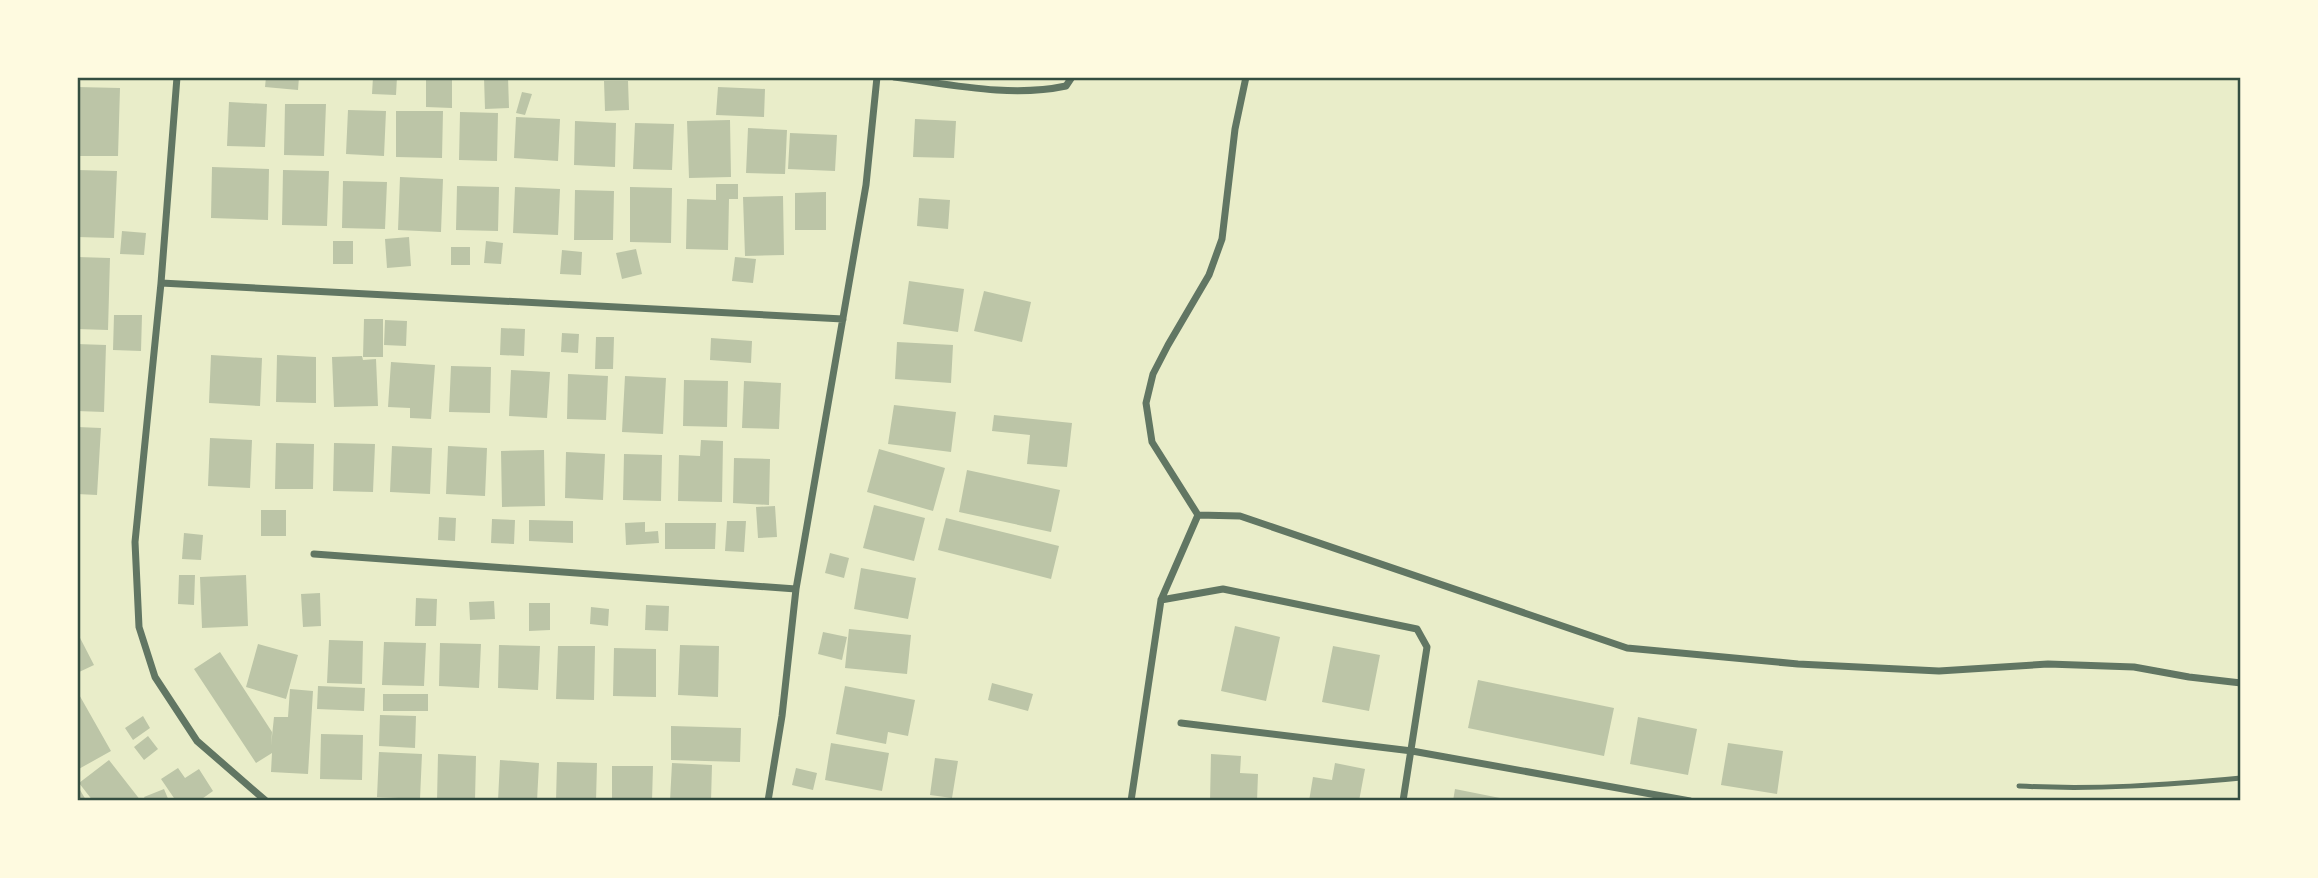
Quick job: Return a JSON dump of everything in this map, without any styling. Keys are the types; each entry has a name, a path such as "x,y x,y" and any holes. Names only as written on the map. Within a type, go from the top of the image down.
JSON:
{"street":[{"path":"177,77 161,283 135,542 139,627 155,677 197,741 267,801"},
{"path":"768,801 782,716 796,589 866,185 877,77"},
{"path":"894,77 1017,91 1066,86 1072,77"},
{"path":"1198,515 1152,442 1146,403 1153,374 1209,275 1222,239 1235,129 1246,77"},
{"path":"161,283 844,319"},
{"path":"1131,801 1161,600 1198,515"},
{"path":"1198,515 1240,516 1627,648 1798,664 1939,671 2048,664 2134,667 2241,683"},
{"path":"314,554 796,589"},
{"path":"1161,600 1223,589 1417,629 1427,647 1403,801"},
{"path":"1181,723 1412,751 1690,801"}],"lane":[{"path":"2019,786 2078,789 2241,778"}],"building":[{"path":"266,77 299,77 298,90 265,87"},
{"path":"373,77 397,77 396,95 372,94"},
{"path":"426,77 452,77 452,108 426,107"},
{"path":"484,77 508,77 509,108 485,109"},
{"path":"604,81 628,81 629,110 605,111"},
{"path":"77,87 120,88 118,156 77,156"},
{"path":"718,87 765,89 764,117 716,115"},
{"path":"522,92 532,94 525,115 516,113"},
{"path":"229,102 267,104 265,147 227,146"},
{"path":"285,104 326,104 324,156 284,155"},
{"path":"348,110 386,111 384,156 346,154"},
{"path":"396,111 443,111 442,158 396,157"},
{"path":"460,112 498,113 497,161 459,160"},
{"path":"516,117 560,119 558,161 514,158"},
{"path":"915,119 956,121 954,158 913,157"},
{"path":"730,120 731,177 689,178 687,121"},
{"path":"575,121 616,123 615,167 574,165"},
{"path":"635,123 674,124 672,170 633,169"},
{"path":"748,128 787,130 785,174 746,173"},
{"path":"790,133 837,135 835,171 788,169"},
{"path":"212,167 269,169 268,220 211,218"},
{"path":"77,170 117,171 114,238 77,237"},
{"path":"283,170 329,171 327,226 282,225"},
{"path":"400,177 443,179 441,232 398,230"},
{"path":"343,181 387,182 385,229 342,228"},
{"path":"716,184 738,184 738,199 729,199 728,250 686,249 687,199 716,200"},
{"path":"457,186 499,187 498,231 456,230"},
{"path":"515,187 560,189 558,235 513,233"},
{"path":"630,187 672,188 671,243 630,242"},
{"path":"575,190 614,191 613,240 574,240"},
{"path":"826,192 826,230 795,230 795,193"},
{"path":"783,196 784,255 745,256 743,197"},
{"path":"919,198 950,200 948,229 917,226"},
{"path":"122,231 146,233 144,255 120,254"},
{"path":"409,237 411,266 387,268 385,239"},
{"path":"333,241 353,241 353,264 333,264"},
{"path":"486,241 503,243 501,264 484,263"},
{"path":"451,247 470,247 470,265 451,265"},
{"path":"636,249 642,274 622,279 616,253"},
{"path":"562,250 582,252 581,275 560,274"},
{"path":"77,257 110,258 108,330 77,329"},
{"path":"735,257 756,259 753,283 732,281"},
{"path":"909,281 964,289 958,332 903,324"},
{"path":"984,291 1031,302 1022,342 974,331"},
{"path":"114,315 142,315 141,351 113,350"},
{"path":"364,319 383,319 383,357 363,357"},
{"path":"385,320 407,321 406,346 384,345"},
{"path":"501,328 525,329 524,356 500,355"},
{"path":"562,333 579,334 578,353 561,352"},
{"path":"596,337 614,337 613,369 595,369"},
{"path":"711,338 752,341 751,363 710,360"},
{"path":"897,342 953,345 951,383 895,379"},
{"path":"77,344 106,345 104,412 77,411"},
{"path":"211,355 262,358 260,406 209,403"},
{"path":"277,355 316,357 316,403 276,402"},
{"path":"362,356 363,360 376,359 378,406 334,407 332,357"},
{"path":"391,362 435,365 431,419 410,418 410,408 388,407"},
{"path":"451,366 491,367 490,413 449,412"},
{"path":"511,370 550,372 547,418 509,416"},
{"path":"568,374 608,376 606,420 567,419"},
{"path":"625,376 666,378 663,434 622,432"},
{"path":"684,380 728,381 727,427 683,426"},
{"path":"744,381 781,383 779,429 742,428"},
{"path":"894,405 956,412 951,452 888,444"},
{"path":"994,415 1072,423 1067,467 1027,464 1030,435 992,431"},
{"path":"77,427 101,428 97,495 77,494"},
{"path":"210,438 252,440 250,488 208,486"},
{"path":"701,440 723,441 722,502 678,501 679,455 700,456"},
{"path":"276,443 314,444 313,489 275,489"},
{"path":"334,443 375,444 373,492 333,491"},
{"path":"392,446 432,448 430,494 390,492"},
{"path":"448,446 487,448 485,496 446,494"},
{"path":"879,449 945,468 933,511 867,492"},
{"path":"544,450 545,506 502,507 501,451"},
{"path":"566,452 605,454 603,500 565,498"},
{"path":"624,454 662,455 661,501 623,500"},
{"path":"734,458 770,459 769,505 733,503"},
{"path":"967,470 1060,490 1051,532 959,512"},
{"path":"874,505 925,518 914,561 863,548"},
{"path":"775,506 777,537 758,538 756,507"},
{"path":"261,510 286,510 286,536 261,536"},
{"path":"439,517 456,518 455,541 438,540"},
{"path":"946,518 1059,546 1051,579 938,550"},
{"path":"492,519 515,520 514,544 491,543"},
{"path":"529,520 573,521 573,543 529,541"},
{"path":"727,521 746,521 744,552 725,551"},
{"path":"645,522 645,532 658,531 659,543 626,545 625,523"},
{"path":"665,523 716,523 715,549 665,549"},
{"path":"184,533 203,535 201,560 182,559"},
{"path":"830,553 849,558 844,578 825,573"},
{"path":"861,568 916,578 908,619 854,609"},
{"path":"179,575 195,575 194,605 178,604"},
{"path":"246,575 248,626 202,628 200,577"},
{"path":"320,593 321,626 303,627 301,594"},
{"path":"416,598 437,599 436,626 415,626"},
{"path":"494,601 495,619 470,620 469,602"},
{"path":"529,603 550,603 550,630 529,631"},
{"path":"646,605 669,606 668,631 645,630"},
{"path":"591,607 609,609 608,626 590,624"},
{"path":"1235,626 1280,637 1266,701 1221,691"},
{"path":"849,629 911,635 907,674 845,668"},
{"path":"77,632 94,665 77,673"},
{"path":"823,632 847,637 842,660 818,654"},
{"path":"329,640 363,641 362,684 327,683"},
{"path":"384,642 426,643 424,686 382,685"},
{"path":"440,643 481,644 479,688 439,686"},
{"path":"258,644 298,655 286,699 246,687"},
{"path":"499,645 540,646 538,690 498,688"},
{"path":"680,645 719,646 718,697 678,695"},
{"path":"558,646 595,646 594,700 556,699"},
{"path":"1333,646 1380,655 1369,711 1322,702"},
{"path":"614,648 656,649 656,697 613,696"},
{"path":"220,652 272,732 271,746 274,717 288,717 290,689 313,691 308,774 271,772 272,753 256,763 194,669"},
{"path":"1478,680 1614,708 1604,756 1468,728"},
{"path":"992,683 1033,694 1028,711 988,700"},
{"path":"318,686 365,688 364,711 317,709"},
{"path":"845,686 915,700 908,736 888,732 886,744 836,734"},
{"path":"77,691 111,751 77,770"},
{"path":"383,694 428,694 428,711 383,711"},
{"path":"380,715 416,716 415,748 379,746"},
{"path":"143,716 150,728 133,740 125,728"},
{"path":"1638,717 1697,729 1688,775 1630,764"},
{"path":"671,726 741,728 740,762 671,760"},
{"path":"321,734 363,735 362,780 320,779"},
{"path":"148,736 158,749 144,760 134,747"},
{"path":"831,743 889,753 882,791 825,780"},
{"path":"1728,743 1783,751 1777,794 1721,785"},
{"path":"379,752 422,754 420,799 377,797"},
{"path":"438,754 476,756 475,801 437,801"},
{"path":"1211,754 1241,756 1240,773 1258,774 1257,801 1210,801"},
{"path":"935,758 958,761 952,798 930,795"},
{"path":"109,760 141,801 93,801 79,783"},
{"path":"500,760 539,763 537,801 498,801"},
{"path":"557,762 597,763 596,801 556,801"},
{"path":"672,763 712,765 711,801 670,801"},
{"path":"1335,763 1365,769 1359,801 1309,801 1313,777 1332,780"},
{"path":"612,766 653,766 652,801 612,801"},
{"path":"178,768 185,778 199,769 213,791 199,801 176,801 161,779"},
{"path":"796,768 817,773 813,790 792,785"},
{"path":"77,785 86,800 85,801 77,801"},
{"path":"164,789 169,801 146,801 144,797"},
{"path":"1455,789 1510,800 1510,801 1453,801"}]}
